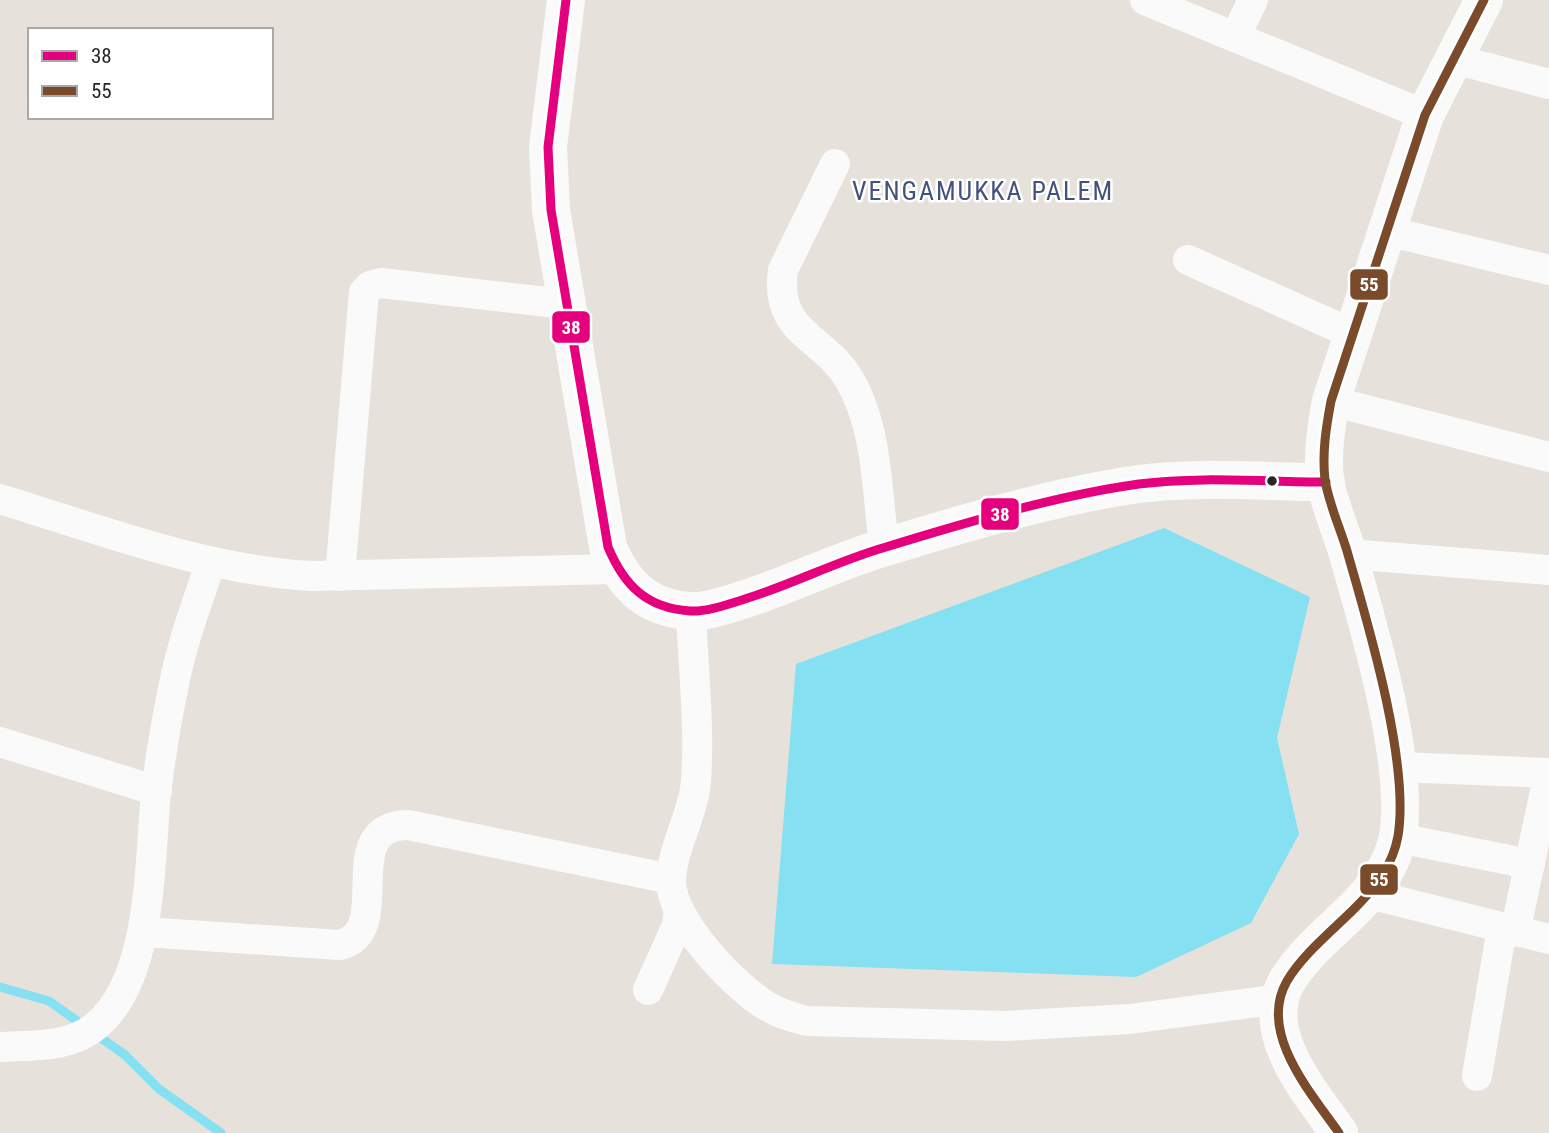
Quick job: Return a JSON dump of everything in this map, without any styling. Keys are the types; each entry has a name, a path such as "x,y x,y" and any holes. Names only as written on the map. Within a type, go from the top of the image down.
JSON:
{"street":[{"path":"566,0 548,147 551,210 608,547 617,569 635,593 661,605 691,611 726,605 783,587 884,547 1069,498 1141,484 1326,482"},
{"path":"1145,0 1401,106"},
{"path":"1235,37 1253,0"},
{"path":"1339,1133 1299,1075 1282,1038 1280,999 1285,984 1297,966 1369,894 1386,871 1398,838 1398,767 1380,679 1348,554 1326,482 1324,442 1331,401 1387,231 1401,106 1454,59 1484,0"},
{"path":"1454,59 1549,84"},
{"path":"835,164 783,270 780,289 783,306 791,322 847,376 858,397 867,422 884,547"},
{"path":"1387,231 1549,270"},
{"path":"1188,260 1353,334"},
{"path":"340,576 364,292 381,283 565,304"},
{"path":"1331,401 1549,457"},
{"path":"0,499 211,562 270,574 340,576 617,569"},
{"path":"1348,554 1549,570"},
{"path":"1,1047 50,1044 91,1029 114,1006 144,932 157,791 182,646 211,562"},
{"path":"691,611 696,782 690,817 671,879 679,910 703,947 757,999 789,1017 807,1021 1005,1026 1130,1019 1280,999"},
{"path":"0,742 157,791"},
{"path":"1398,767 1549,773 1530,864 1508,930 1477,1076"},
{"path":"144,932 340,945 350,942 362,930 373,842 383,828 394,825 408,825 671,879"},
{"path":"1398,838 1530,864"},
{"path":"1369,894 1549,939"},
{"path":"648,990 677,925 679,910"}],"water":[{"path":"1164,528 1310,597 1277,738 1299,834 1251,923 1136,977 772,964 796,664"}],"waterway":[{"path":"0,987 49,1001 125,1055 159,1089 221,1133"}],"transit line":[{"name":"38","path":"566,0 548,147 551,210 608,547 621,573 638,592 649,599 674,609 690,611 716,608 916,538 1012,511 1108,489 1185,480 1326,482"},
{"name":"55","path":"1339,1133 1303,1081 1283,1042 1279,1021 1280,1001 1287,981 1301,961 1362,900 1382,875 1396,847 1400,806 1393,733 1385,694 1366,616 1325,480 1326,431 1331,401 1425,115 1484,0"}],"district":[{"name":"VENGAMUKKA PALEM","path":"983,191"}]}
